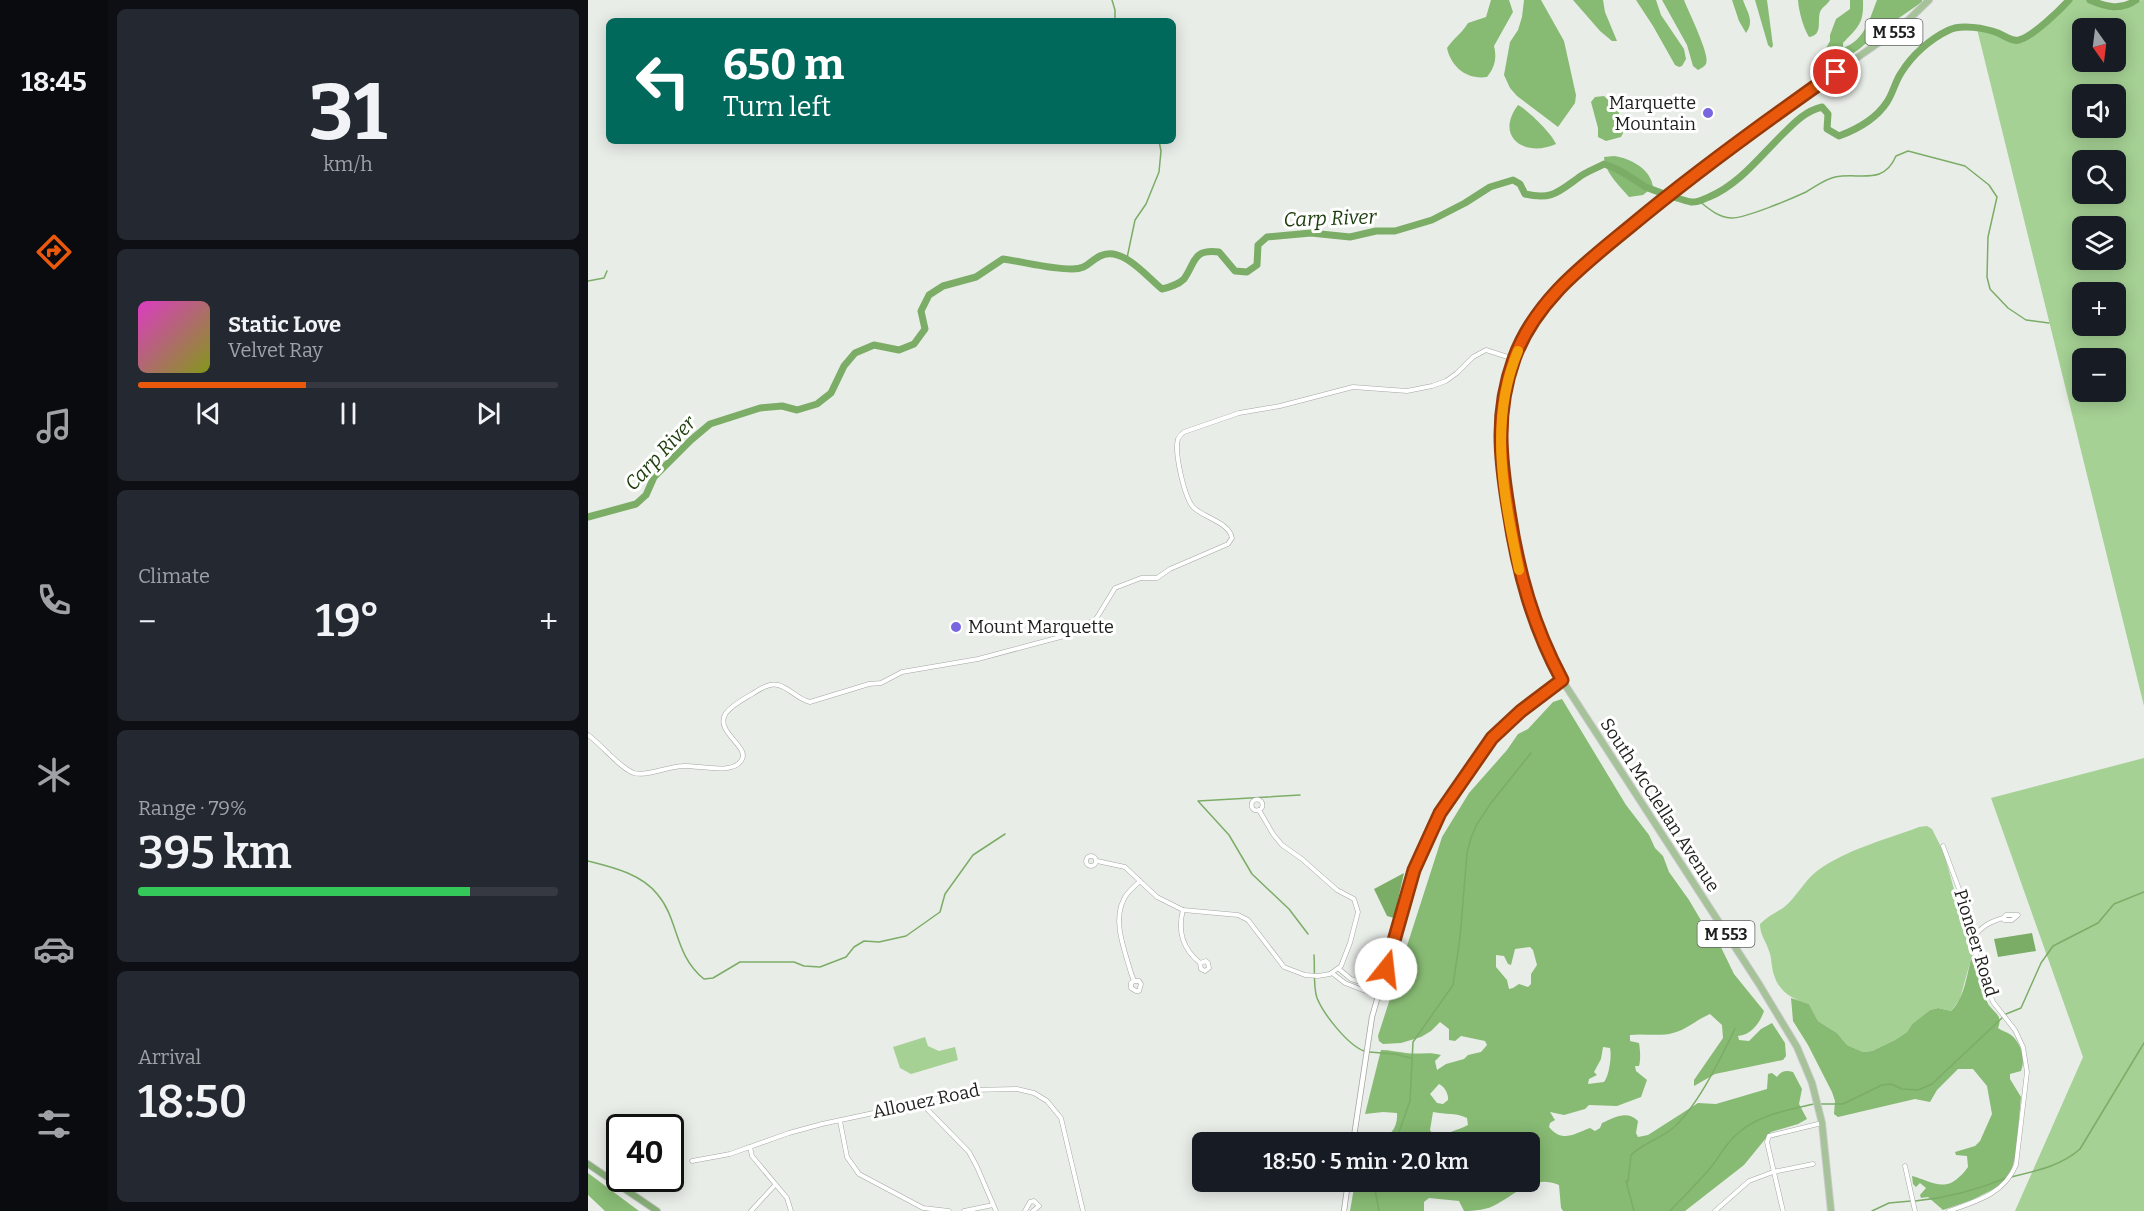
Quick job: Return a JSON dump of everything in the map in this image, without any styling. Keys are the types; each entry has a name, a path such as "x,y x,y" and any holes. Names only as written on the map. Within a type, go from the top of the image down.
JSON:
{"highway":[{"path":"588,1164 657,1211"}],"main road":[{"name":"M 553","path":"1562,680 1548,653 1527,599 1515,550 1501,458 1501,419 1507,385 1514,359 1536,318 1563,284 1674,190 1758,126 1900,28 1929,0"},
{"name":"South McClellan Avenue","path":"1562,680 1788,1030 1812,1083 1822,1123 1831,1211"}],"street":[{"path":"588,735 599,742 625,769 638,775 673,766 712,769 731,766 740,763 743,753 726,729 723,721 725,715 733,706 768,685 777,685 787,689 801,700 810,702 870,684 881,683 902,672 978,659 1064,636 1096,619 1115,588 1141,578 1157,578 1170,569 1228,544 1232,538 1228,529 1194,508 1187,497 1178,449 1179,437 1184,432 1239,413 1280,406 1353,387 1364,386 1380,390 1407,391 1439,384 1457,373 1478,353 1486,350 1514,359"},
{"path":"1355,1132 1370,1024 1414,870 1440,813 1492,738 1521,711 1562,680"},
{"path":"1096,861 1125,867 1157,897 1183,910 1238,915 1248,920 1284,967 1305,975 1318,976 1332,973 1339,969 1350,943 1358,912 1353,899 1337,890 1302,859 1282,845 1259,810"},
{"name":"Pioneer Road","path":"1943,846 1959,889 1993,1002 2015,1030 2022,1047 2027,1071 2016,1165 2011,1178 2000,1189 1949,1211"},
{"path":"1134,981 1120,932 1119,912 1124,897 1140,881"},
{"path":"1183,910 1180,922 1184,944 1192,957 1200,963"},
{"path":"1972,938 1983,926 2003,918"},
{"path":"1339,969 1351,979 1380,988"},
{"path":"1332,973 1345,983 1378,996"},
{"name":"Allouez Road","path":"692,1161 730,1154 789,1133 970,1090 1017,1089 1047,1101 1060,1118 1083,1211"},
{"path":"925,1102 928,1110 969,1152 996,1211"},
{"path":"840,1121 847,1157 859,1174 923,1208 949,1211"},
{"path":"1783,1211 1767,1148 1769,1136 1822,1123"},
{"path":"750,1147 752,1156 787,1198 791,1211"},
{"path":"1715,1211 1749,1181 1773,1172 1814,1164"},
{"path":"1905,1166 1915,1211"},
{"path":"751,1211 775,1185"},
{"path":"1344,1211 1347,1192"},
{"path":"1034,1201 1039,1206 1032,1211 1025,1210 1030,1202 1034,1201"},
{"path":"964,1211 993,1205"}],"shaded area":[{"path":"1491,0 1509,0 1513,12 1494,46 1495,62 1490,73 1487,77 1473,76 1456,66 1447,48 1468,23 1486,17"},
{"path":"1524,0 1541,0 1564,41 1576,95 1575,103 1558,127 1517,96 1504,75 1510,42 1518,30"},
{"path":"1573,0 1603,0 1605,12 1617,41 1612,41 1600,31"},
{"path":"1636,0 1656,0 1661,15 1684,49 1686,59 1682,66 1675,65"},
{"path":"1662,0 1684,0 1707,59 1706,64 1698,70 1693,66 1687,45"},
{"path":"1732,0 1743,0 1750,20 1746,33 1739,21"},
{"path":"1755,0 1767,0 1773,46 1771,48 1768,45"},
{"path":"1798,0 1830,0 1820,12 1818,31 1813,36 1809,37 1805,29"},
{"path":"1850,0 1863,0 1862,15 1856,29 1843,43 1843,48 1861,35 1869,22 1877,0 1922,0 1922,2 1858,50 1824,71 1815,62 1830,41 1836,19 1850,9"},
{"path":"2069,0 2089,0 2117,8 2144,0 2144,706 1977,29 1995,32 2015,41 2023,40"},
{"path":"1604,96 1617,108 1625,129 1621,137 1606,141 1598,137 1591,102 1595,97"},
{"path":"1518,105 1550,134 1556,144 1534,148 1516,142 1509,127 1511,116"},
{"path":"1614,156 1627,159 1639,166 1648,175 1653,187 1643,195 1629,197 1613,178 1605,163 1604,157"},
{"path":"1562,699 1626,805 1663,856 1669,872 1702,922 1716,937 1734,974 1764,1011 1754,1028 1738,1036 1739,1040 1749,1041 1761,1029 1772,1023 1785,1043 1786,1056 1783,1060 1715,1074 1694,1086 1694,1080 1723,1038 1722,1025 1710,1014 1673,1033 1630,1035 1630,1041 1639,1043 1640,1060 1639,1066 1635,1066 1636,1071 1647,1080 1641,1097 1617,1106 1589,1105 1585,1109 1564,1115 1550,1112 1555,1120 1550,1123 1549,1127 1559,1135 1568,1136 1590,1128 1595,1131 1602,1123 1625,1115 1638,1121 1636,1133 1638,1137 1648,1135 1698,1103 1716,1104 1767,1089 1768,1074 1772,1073 1777,1077 1786,1071 1793,1072 1802,1089 1799,1104 1807,1119 1771,1132 1744,1165 1685,1211 1563,1211 1559,1185 1540,1182 1540,1132 1451,1132 1468,1125 1467,1118 1433,1112 1431,1132 1391,1132 1396,1123 1397,1113 1365,1114 1381,1050 1441,1055 1435,1061 1437,1070 1446,1064 1464,1059 1468,1055 1481,1052 1487,1045 1485,1041 1461,1036 1455,1041 1449,1040 1449,1029 1440,1022 1421,1037 1401,1043 1383,1044 1379,1041 1378,1036 1442,837 1469,793 1518,734 1528,729 1553,702","holes":["1530,947 1537,965 1531,974 1531,984 1528,987 1519,984 1509,989 1507,980 1496,967 1496,955 1504,956 1511,965 1515,949","1603,1047 1610,1048 1611,1056 1606,1079 1604,1082 1588,1084 1589,1079 1597,1075 1594,1072 1601,1059","1439,1084 1443,1086 1448,1095 1448,1100 1443,1104 1437,1103 1430,1094"]},
{"path":"2144,758 2144,1211 2015,1211 2083,1057 1991,798"},
{"path":"1927,826 1932,829 1944,853 1972,955 1960,999 1951,1011 1938,1008 1930,1010 1895,1040 1872,1051 1863,1052 1847,1045 1837,1033 1818,1021 1809,1004 1792,998 1783,991 1776,981 1760,924 1788,904 1812,875 1829,863 1866,846"},
{"path":"1404,873 1394,918 1387,916 1374,889"},
{"path":"2032,933 2036,951 1998,957 1994,939"},
{"path":"1972,955 1988,1004 1999,1017 1998,1028 2015,1038 2022,1051 2021,1071 2010,1074 2010,1079 2021,1097 2016,1154 2005,1181 1996,1188 1972,1200 1943,1210 1928,1197 1921,1198 1920,1195 1926,1188 1920,1183 1916,1187 1912,1176 1941,1185 1952,1182 1965,1171 1968,1167 1967,1156 1956,1155 1955,1152 1975,1146 1980,1141 1992,1114 1987,1086 1973,1069 1958,1069 1937,1090 1930,1102 1915,1099 1838,1117 1834,1114 1835,1101 1832,1092 1793,1021 1791,998 1809,1004 1818,1021 1837,1033 1847,1045 1863,1052 1872,1051 1907,1032 1912,1024 1930,1010 1938,1008 1951,1011 1956,1006 1962,992"},
{"path":"925,1037 928,1046 939,1051 955,1047 958,1060 911,1074 900,1068 893,1047"},
{"path":"588,1173 606,1186 606,1192 614,1192 639,1211 605,1211 588,1195"},
{"path":"1353,1192 1516,1192 1493,1206 1481,1210 1464,1211 1459,1201 1429,1198 1424,1202 1424,1211 1350,1211"}],"waterway":[{"path":"1112,0 1115,18"},
{"name":"Carp River","path":"588,517 636,504 646,495 654,477 710,424 760,408 782,406 797,410 817,404 831,393 844,366 855,353 874,345 899,350 914,344 925,329 921,311 929,295 943,286 976,277 1003,259 1046,267 1077,269 1100,256 1117,255 1134,264 1162,289 1182,281 1196,258 1204,253 1219,252 1235,271 1247,272 1257,265 1258,245 1267,237 1311,233 1350,237 1376,231 1395,231 1432,220 1490,187 1513,180 1520,184 1525,194 1548,196 1604,164 1647,188 1694,202 1731,185 1793,124 1811,111 1822,107 1828,114 1827,129 1839,136 1866,123 1887,102 1899,76 1910,60 1942,34 1954,28 1973,27 2019,40 2038,29 2069,0"},
{"name":"Carp River","path":"2090,0 2113,7 2125,6 2136,0"},
{"path":"1127,258 1135,220 1146,204 1159,172 1160,144"},
{"path":"1699,201 1718,214 1731,218 1737,217 1791,199 1831,178 1878,175 1891,165 1896,156 1908,151 1965,166 1989,185 1997,197 1988,237 1987,277 1990,289 2008,308 2026,320 2049,323"},
{"path":"588,281 604,278 607,271"},
{"path":"1399,1132 1410,1101 1413,1042 1453,985 1460,938 1467,853 1471,838 1491,803 1531,753"},
{"path":"1300,795 1198,801 1229,835 1252,874 1289,909 1308,934"},
{"path":"588,861 626,872 644,882 658,895 670,915 687,959 704,979 713,978 740,962 794,962 804,966 820,967 846,957 854,947 864,941 879,942 906,936 940,912 945,894 973,855 1005,834"},
{"path":"2006,1014 2021,1008 2041,963 2053,946 2098,923 2114,904 2144,892"},
{"path":"1314,955 1315,988 1320,1005 1344,1036 1364,1051"},
{"path":"1819,1104 1843,1104 1882,1085 1891,1084 1902,1089 1918,1090 1932,1084 2002,1018"},
{"path":"1634,1211 1626,1181 1628,1182 1631,1155 1668,1132 1682,1119 1708,1082 1735,1029"},
{"path":"2011,1177 2056,1164 2080,1149 2144,1043"},
{"path":"1369,1052 1411,1058"},
{"path":"1670,1211 1706,1173 1730,1141 1745,1128 1773,1114 1814,1104"},
{"path":"1915,1201 1962,1193 2006,1178"},
{"path":"1375,1192 1379,1211"},
{"path":"1872,1211 1889,1203 1911,1201"}],"slow traffic":[{"path":"1518,351 1503,400 1500,439 1503,478 1519,570"}],"place":[{"name":"Marquette Mountain","path":"1708,113"},
{"name":"Mount Marquette","path":"956,627"}],"route":[{"path":"1386,969 1414,870 1432,827 1449,797 1492,738 1533,701 1562,680 1534,622 1520,575 1501,458 1503,400 1518,350 1545,304 1578,270 1710,162 1836,72"}]}
